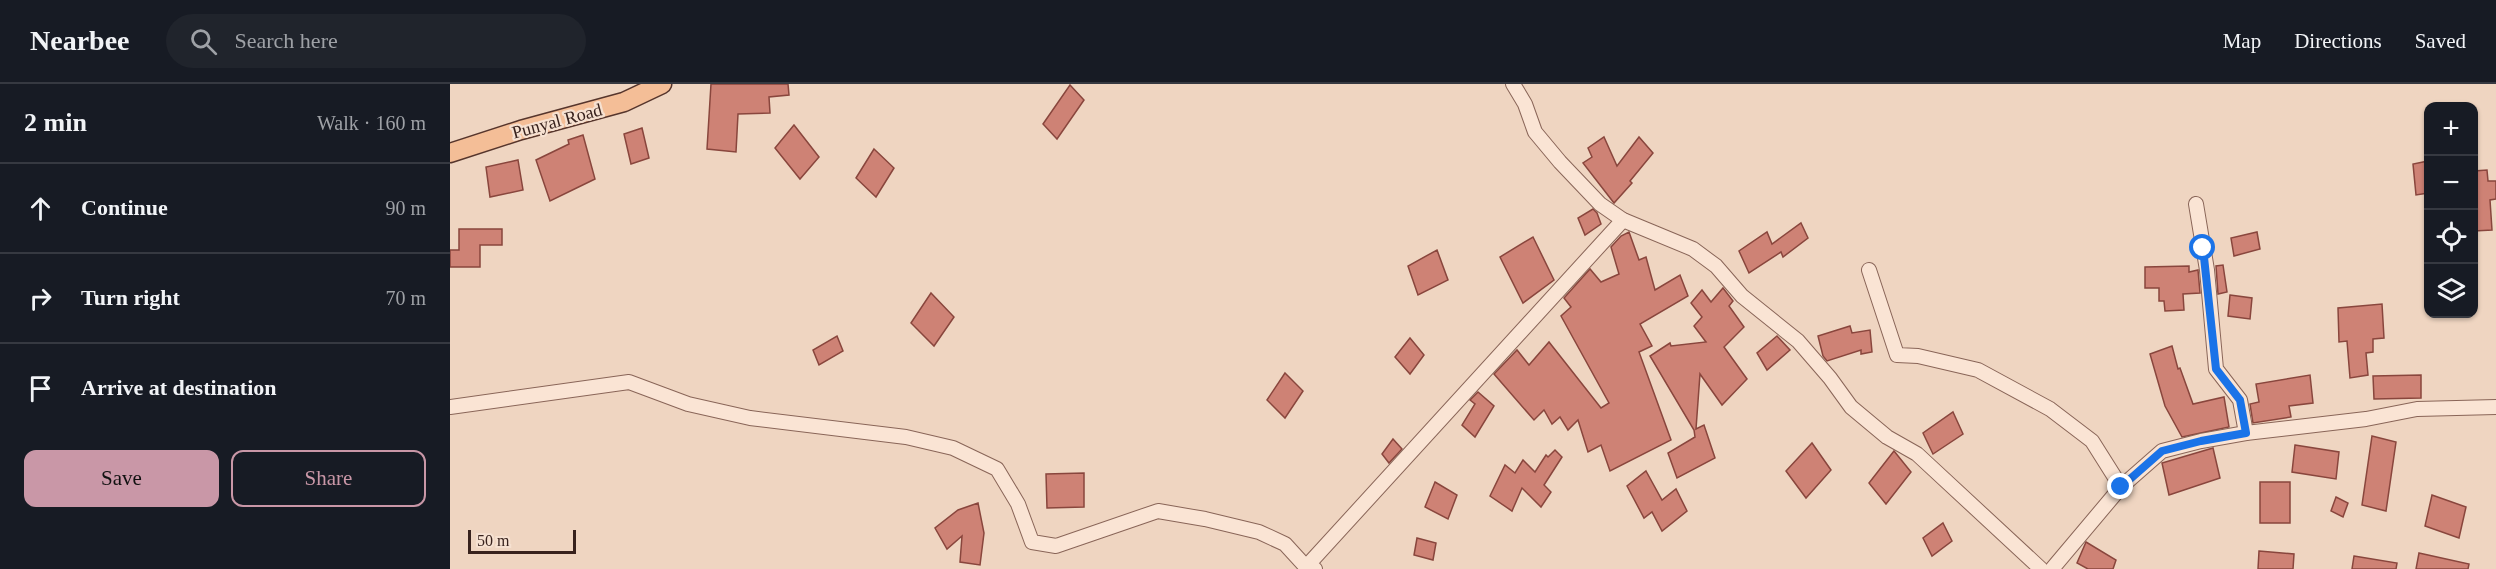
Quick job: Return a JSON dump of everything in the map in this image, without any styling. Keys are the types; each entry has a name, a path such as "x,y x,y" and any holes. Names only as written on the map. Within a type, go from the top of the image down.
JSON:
{"main road":[{"name":"Punyal Road","path":"450,153 521,130 624,102 662,84"}],"street":[{"path":"1513,84 1525,104 1535,132 1583,188 1600,204 1623,220 1694,249 1716,266 1742,296 1798,341 1851,407 1887,437 1917,454 2041,569"},
{"path":"2196,204 2207,270 2216,369 2240,400 2246,433"},
{"path":"450,407 629,382 688,404 750,418 906,437 953,447 998,469 1018,504 1032,542 1056,546 1158,511 1259,532 1285,544 1311,568 1623,220"},
{"path":"1869,270 1897,355 1918,356 1978,370 2050,409 2092,441 2121,487"},
{"path":"2052,569 2121,487 2162,451 2246,433 2366,419 2417,409 2496,407"}],"building":[{"path":"711,84 788,84 789,95 769,97 770,113 738,114 736,152 707,149"},
{"path":"1070,85 1084,100 1057,139 1043,124"},
{"path":"794,125 819,157 800,179 775,148"},
{"path":"642,128 649,158 631,164 624,134"},
{"path":"583,135 595,179 550,201 536,160 569,144 568,140"},
{"path":"1604,137 1617,166 1639,137 1653,153 1630,181 1632,183 1614,203 1583,163 1592,157 1588,148"},
{"path":"874,149 894,168 876,197 856,178"},
{"path":"518,160 523,190 490,197 486,167"},
{"path":"2424,162 2424,194 2416,195 2413,164"},
{"path":"2487,170 2488,181 2496,181 2496,199 2490,200 2492,230 2478,231 2478,171"},
{"path":"1593,209 1601,224 1585,235 1578,218"},
{"path":"1801,223 1808,238 1783,257 1781,252 1749,273 1739,251 1767,232 1772,244"},
{"path":"459,229 502,229 502,245 480,245 480,267 450,267 450,250 459,250"},
{"path":"1629,232 1639,260 1646,257 1655,290 1680,275 1688,296 1640,324 1652,346 1639,352 1671,440 1610,471 1601,445 1588,452 1578,420 1568,430 1560,417 1552,424 1544,410 1534,420 1494,374 1517,350 1529,365 1549,342 1601,408 1609,403 1561,316 1571,307 1564,298 1590,269 1601,282 1619,274 1611,247 1621,236"},
{"path":"2257,232 2260,249 2234,256 2231,238"},
{"path":"1533,237 1554,280 1523,303 1500,257"},
{"path":"1437,250 1448,280 1418,295 1408,266"},
{"path":"2223,265 2227,292 2218,294 2216,266"},
{"path":"2189,266 2189,272 2198,270 2200,293 2183,294 2184,310 2165,311 2164,301 2159,301 2159,288 2145,288 2145,267"},
{"path":"1723,288 1733,301 1729,306 1744,327 1724,347 1747,379 1722,405 1700,374 1696,429 1704,425 1715,458 1677,478 1668,453 1695,437 1694,430 1650,356 1670,343 1671,346 1706,342 1694,326 1702,317 1691,303 1702,290 1711,302"},
{"path":"931,293 954,317 934,346 911,323"},
{"path":"2230,295 2252,298 2250,319 2228,316"},
{"path":"2382,304 2384,338 2373,339 2373,352 2366,353 2368,375 2350,378 2347,341 2339,342 2338,308"},
{"path":"1850,326 1852,333 1870,330 1872,352 1861,354 1861,350 1827,361 1823,356 1818,336"},
{"path":"837,336 843,351 819,365 813,350"},
{"path":"1777,336 1790,350 1767,370 1757,353"},
{"path":"1410,338 1424,355 1410,374 1395,357"},
{"path":"2172,346 2178,369 2180,368 2193,404 2224,397 2229,427 2182,437 2165,406 2150,354"},
{"path":"1285,373 1303,391 1285,418 1267,400"},
{"path":"2310,375 2313,403 2289,406 2291,417 2253,423 2250,404 2259,402 2256,384"},
{"path":"2421,375 2421,398 2374,399 2373,376"},
{"path":"1478,392 1494,406 1475,437 1462,425 1475,404 1470,400"},
{"path":"1953,412 1963,434 1933,454 1923,433"},
{"path":"2372,436 2396,442 2386,511 2362,505"},
{"path":"1393,439 1402,449 1389,463 1382,454"},
{"path":"1812,443 1831,470 1806,498 1786,471"},
{"path":"2295,445 2339,452 2336,479 2292,472"},
{"path":"2213,448 2220,478 2169,495 2162,463"},
{"path":"1555,450 1562,457 1544,485 1551,492 1541,507 1522,488 1512,511 1490,496 1505,465 1515,473 1523,460 1535,472 1546,455 1548,457"},
{"path":"1894,451 1911,472 1886,504 1869,483"},
{"path":"1646,471 1662,500 1676,489 1687,511 1662,531 1652,512 1644,518 1627,486"},
{"path":"1084,473 1084,507 1047,508 1046,474"},
{"path":"1435,482 1457,495 1448,519 1425,507"},
{"path":"2260,482 2290,482 2290,523 2260,523"},
{"path":"2432,495 2466,507 2459,538 2425,526"},
{"path":"2336,497 2348,503 2343,517 2331,511"},
{"path":"978,503 984,533 980,565 960,562 962,536 947,549 935,528 958,510"},
{"path":"1943,523 1952,541 1932,556 1923,538"},
{"path":"1417,538 1436,543 1433,560 1414,555"},
{"path":"2086,542 2116,560 2113,569 2088,569 2077,563"},
{"path":"2259,551 2294,554 2293,569 2258,569"},
{"path":"2419,553 2469,564 2468,569 2416,569"},
{"path":"2354,556 2397,563 2396,569 2352,569"}],"route":[{"path":"2121,487 2162,451 2246,433 2240,400 2216,369 2203,248"}]}
